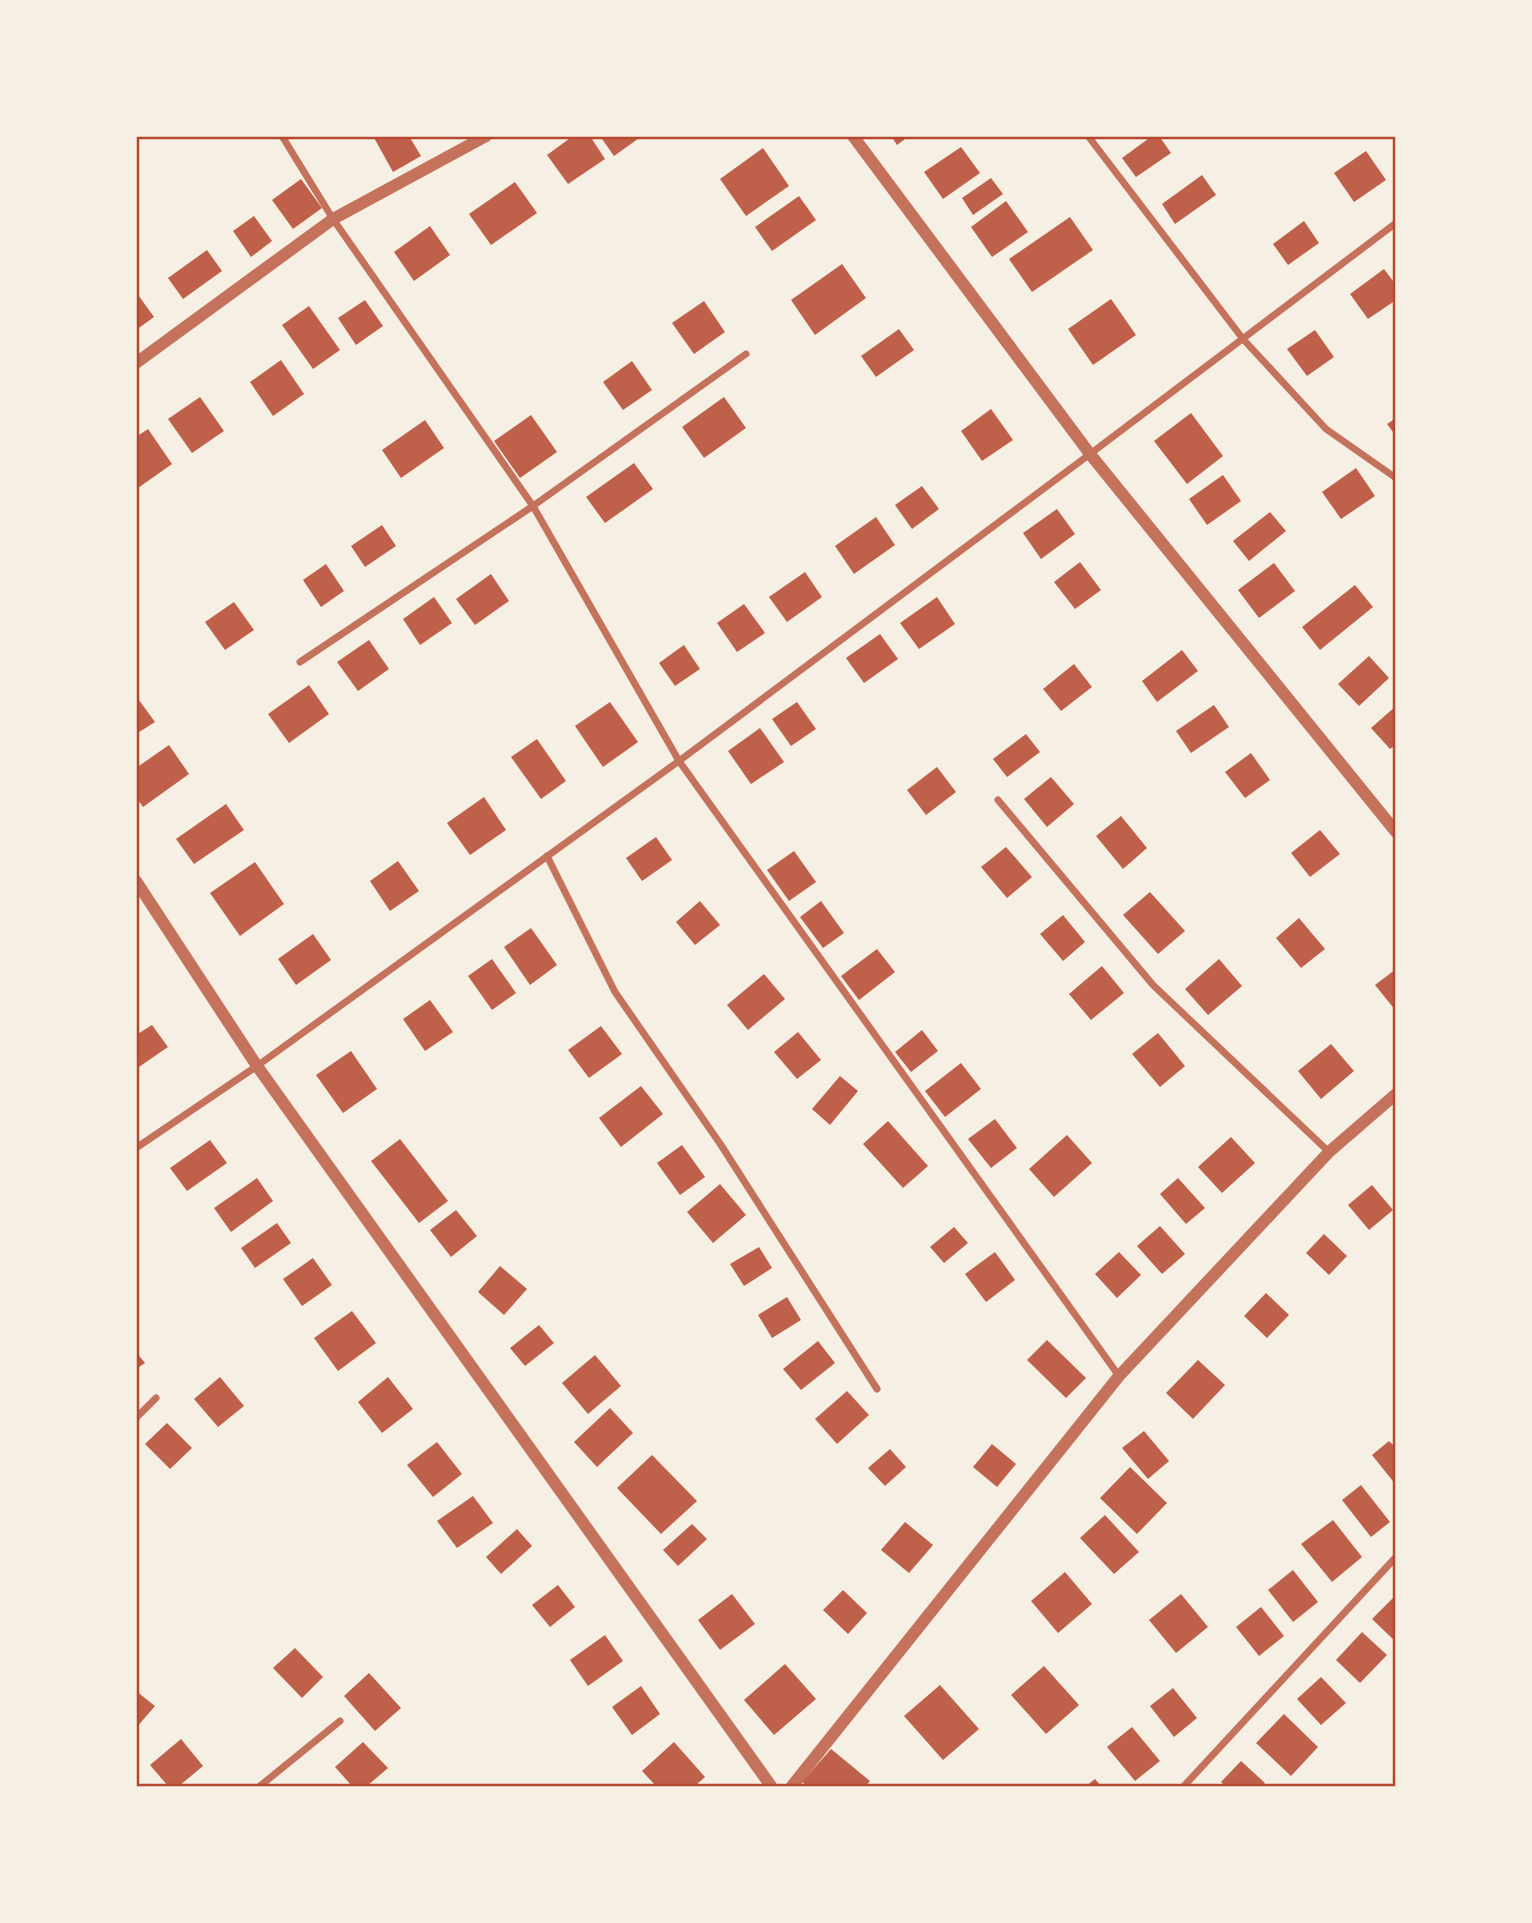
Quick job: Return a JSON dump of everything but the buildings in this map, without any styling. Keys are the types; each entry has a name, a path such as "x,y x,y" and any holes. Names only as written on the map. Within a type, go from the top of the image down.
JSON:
{"street":[{"path":"282,136 333,219 533,506 679,761 1119,1376"},
{"path":"136,363 333,219 486,136"},
{"path":"853,136 1090,454 1395,832"},
{"path":"1088,136 1242,339 1326,429 1395,478"},
{"path":"136,1148 257,1066 679,761 1395,223"},
{"path":"300,662 533,506 746,354"},
{"path":"998,800 1153,985 1329,1152"},
{"path":"547,856 615,992 721,1145 877,1389"},
{"path":"136,881 257,1066 771,1787"},
{"path":"792,1787 1119,1376 1329,1152 1395,1094"},
{"path":"136,1418 156,1398"},
{"path":"1184,1787 1395,1557"},
{"path":"260,1787 340,1721"}]}
